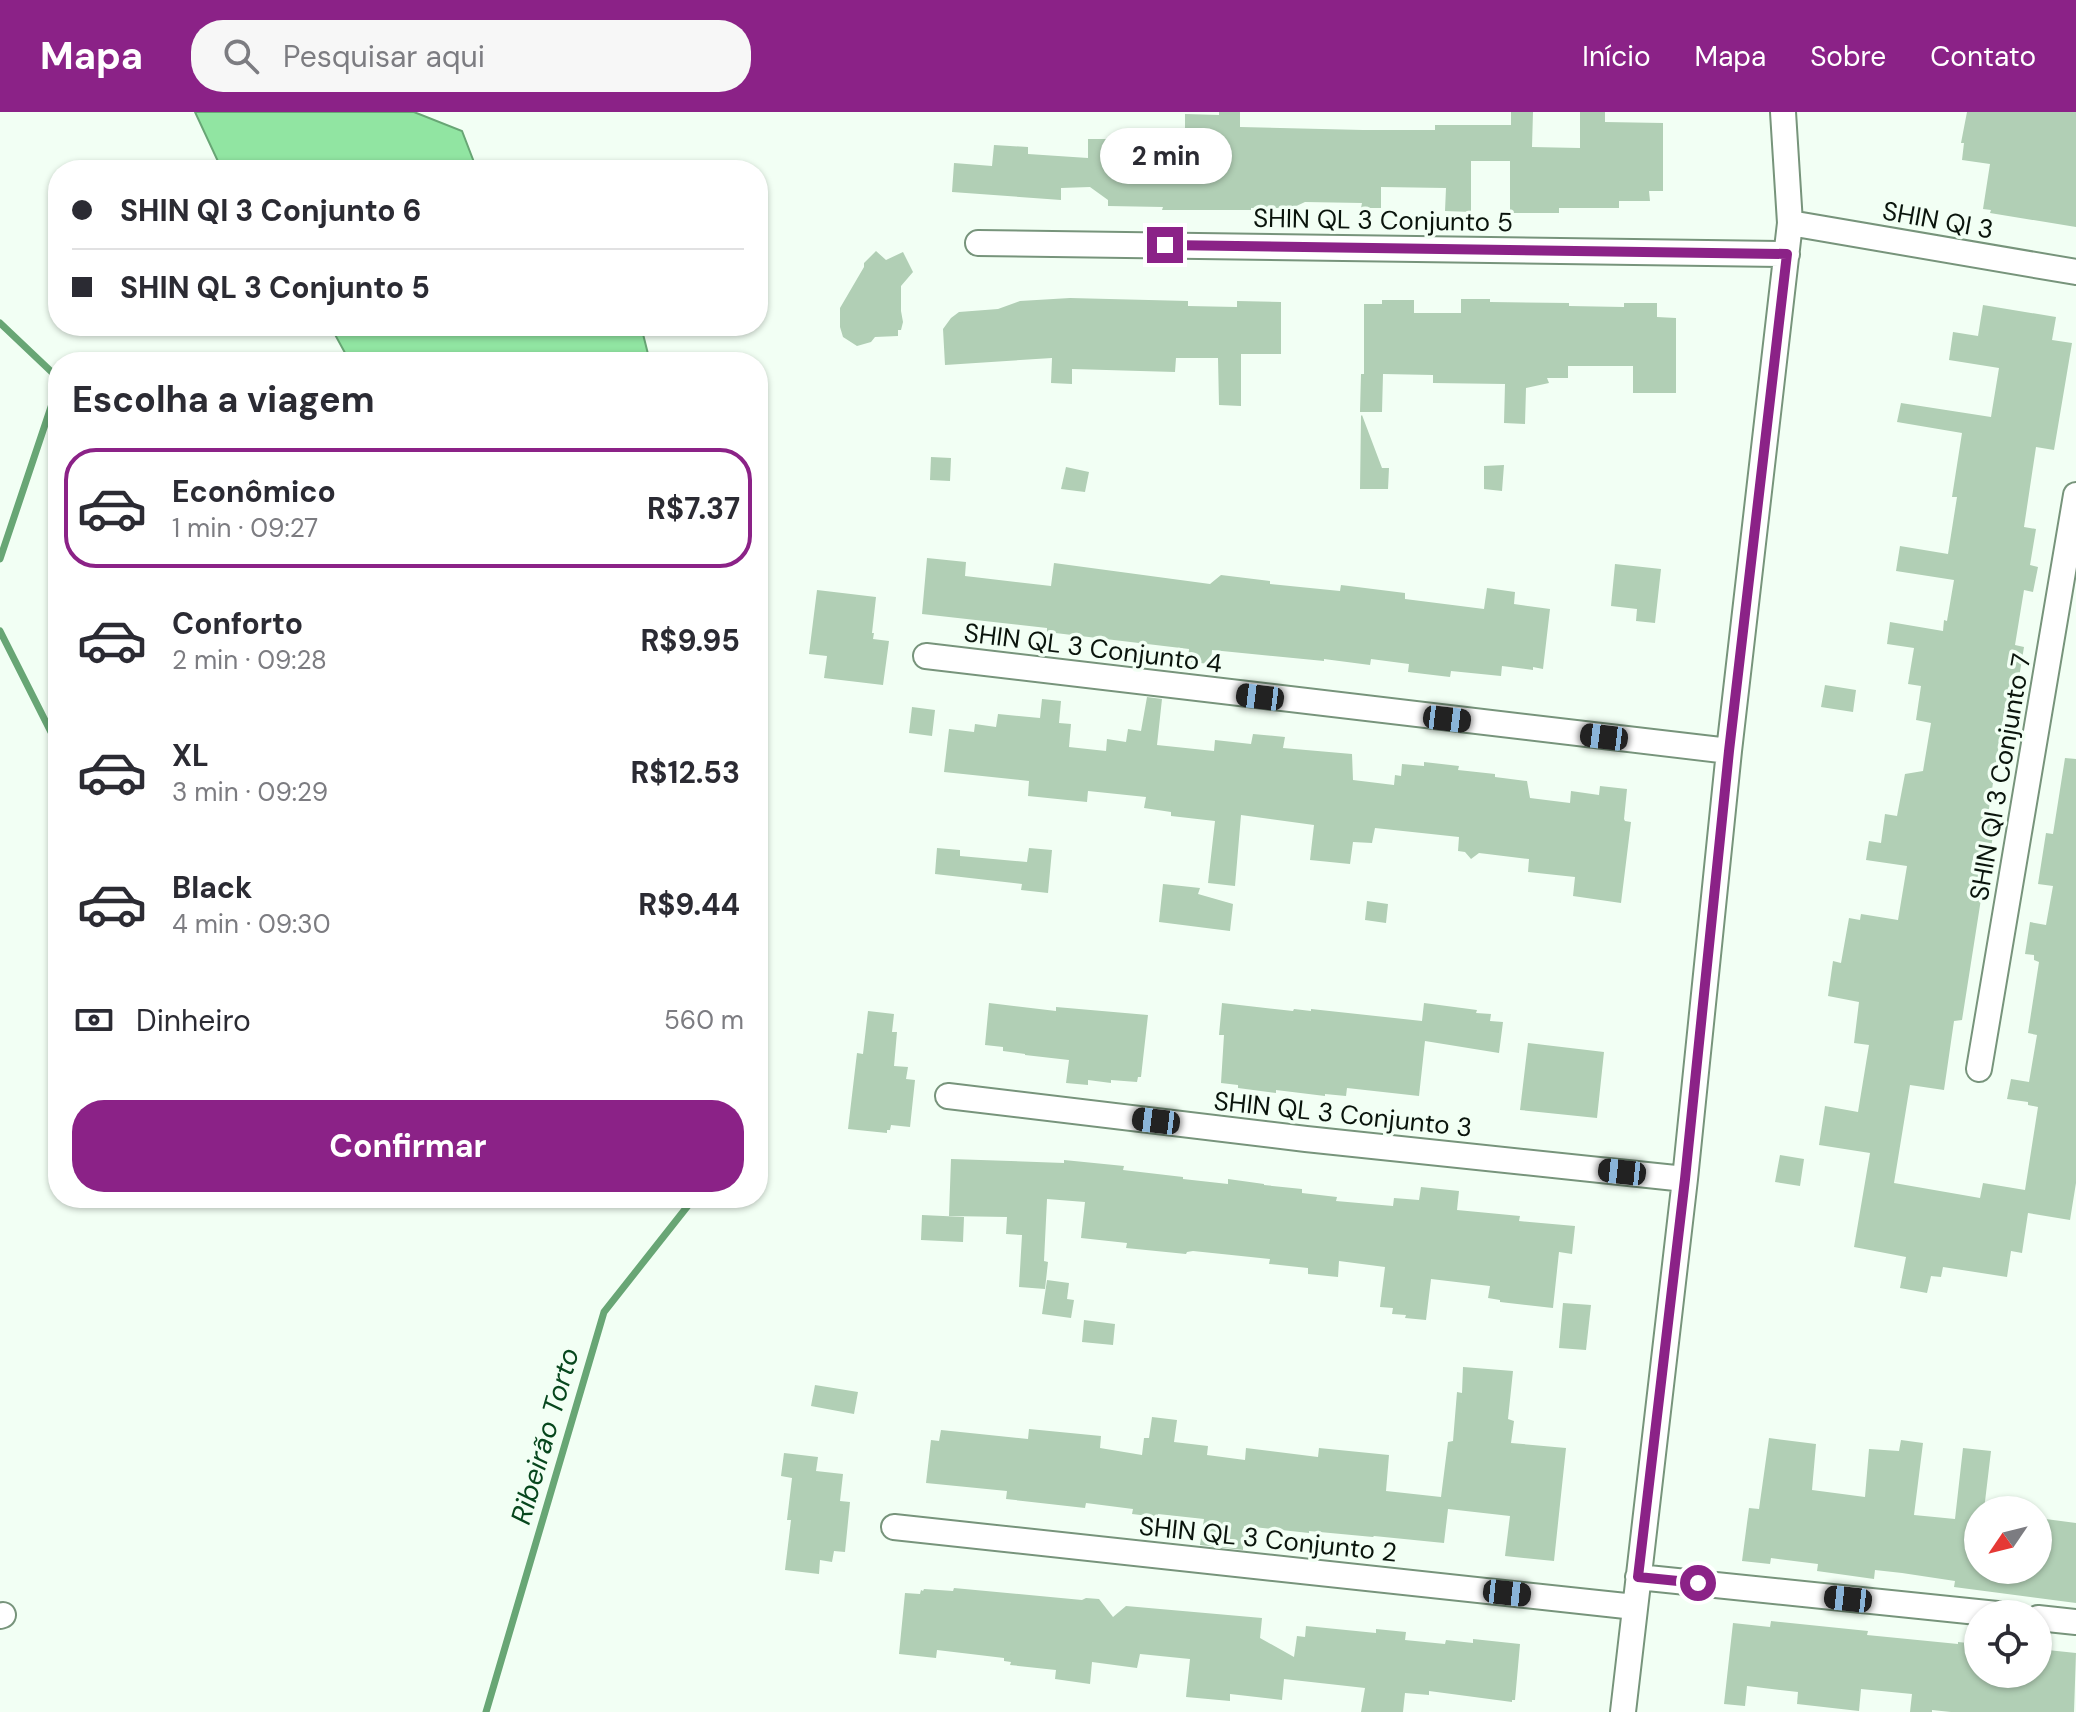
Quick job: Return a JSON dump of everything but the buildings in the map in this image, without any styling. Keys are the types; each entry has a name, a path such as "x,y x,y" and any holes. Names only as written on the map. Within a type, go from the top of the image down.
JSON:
{"street":[{"path":"1623,1712 1787,254 1790,223 1783,112"},
{"name":"SHIN QI 3","path":"1790,223 2076,272"},
{"name":"SHIN QL 3 Conjunto 5","path":"978,243 1787,254"},
{"name":"SHIN QI 3 Conjunto 7","path":"1979,1069 2076,495"},
{"name":"SHIN QL 3 Conjunto 4","path":"926,656 1729,751"},
{"name":"SHIN QL 3 Conjunto 3","path":"948,1096 1306,1139 1685,1179"},
{"name":"SHIN QL 3 Conjunto 2","path":"894,1527 1635,1607"},
{"path":"1638,1577 1964,1611"},
{"path":"2052,1619 2076,1622"}],"shaded area":[{"path":"195,112 414,112 462,131 473,160 217,160"},
{"path":"336,336 644,336 648,352 345,352"}],"waterway":[{"name":"Ribeirão Torto","path":"0,323 48,369"},
{"name":"Ribeirão Torto","path":"0,559 48,416"},
{"name":"Ribeirão Torto","path":"0,631 48,726"},
{"name":"Ribeirão Torto","path":"486,1712 604,1312 686,1208"}],"route":[{"path":"1165,245 1787,254 1638,1577 1698,1583"}]}
